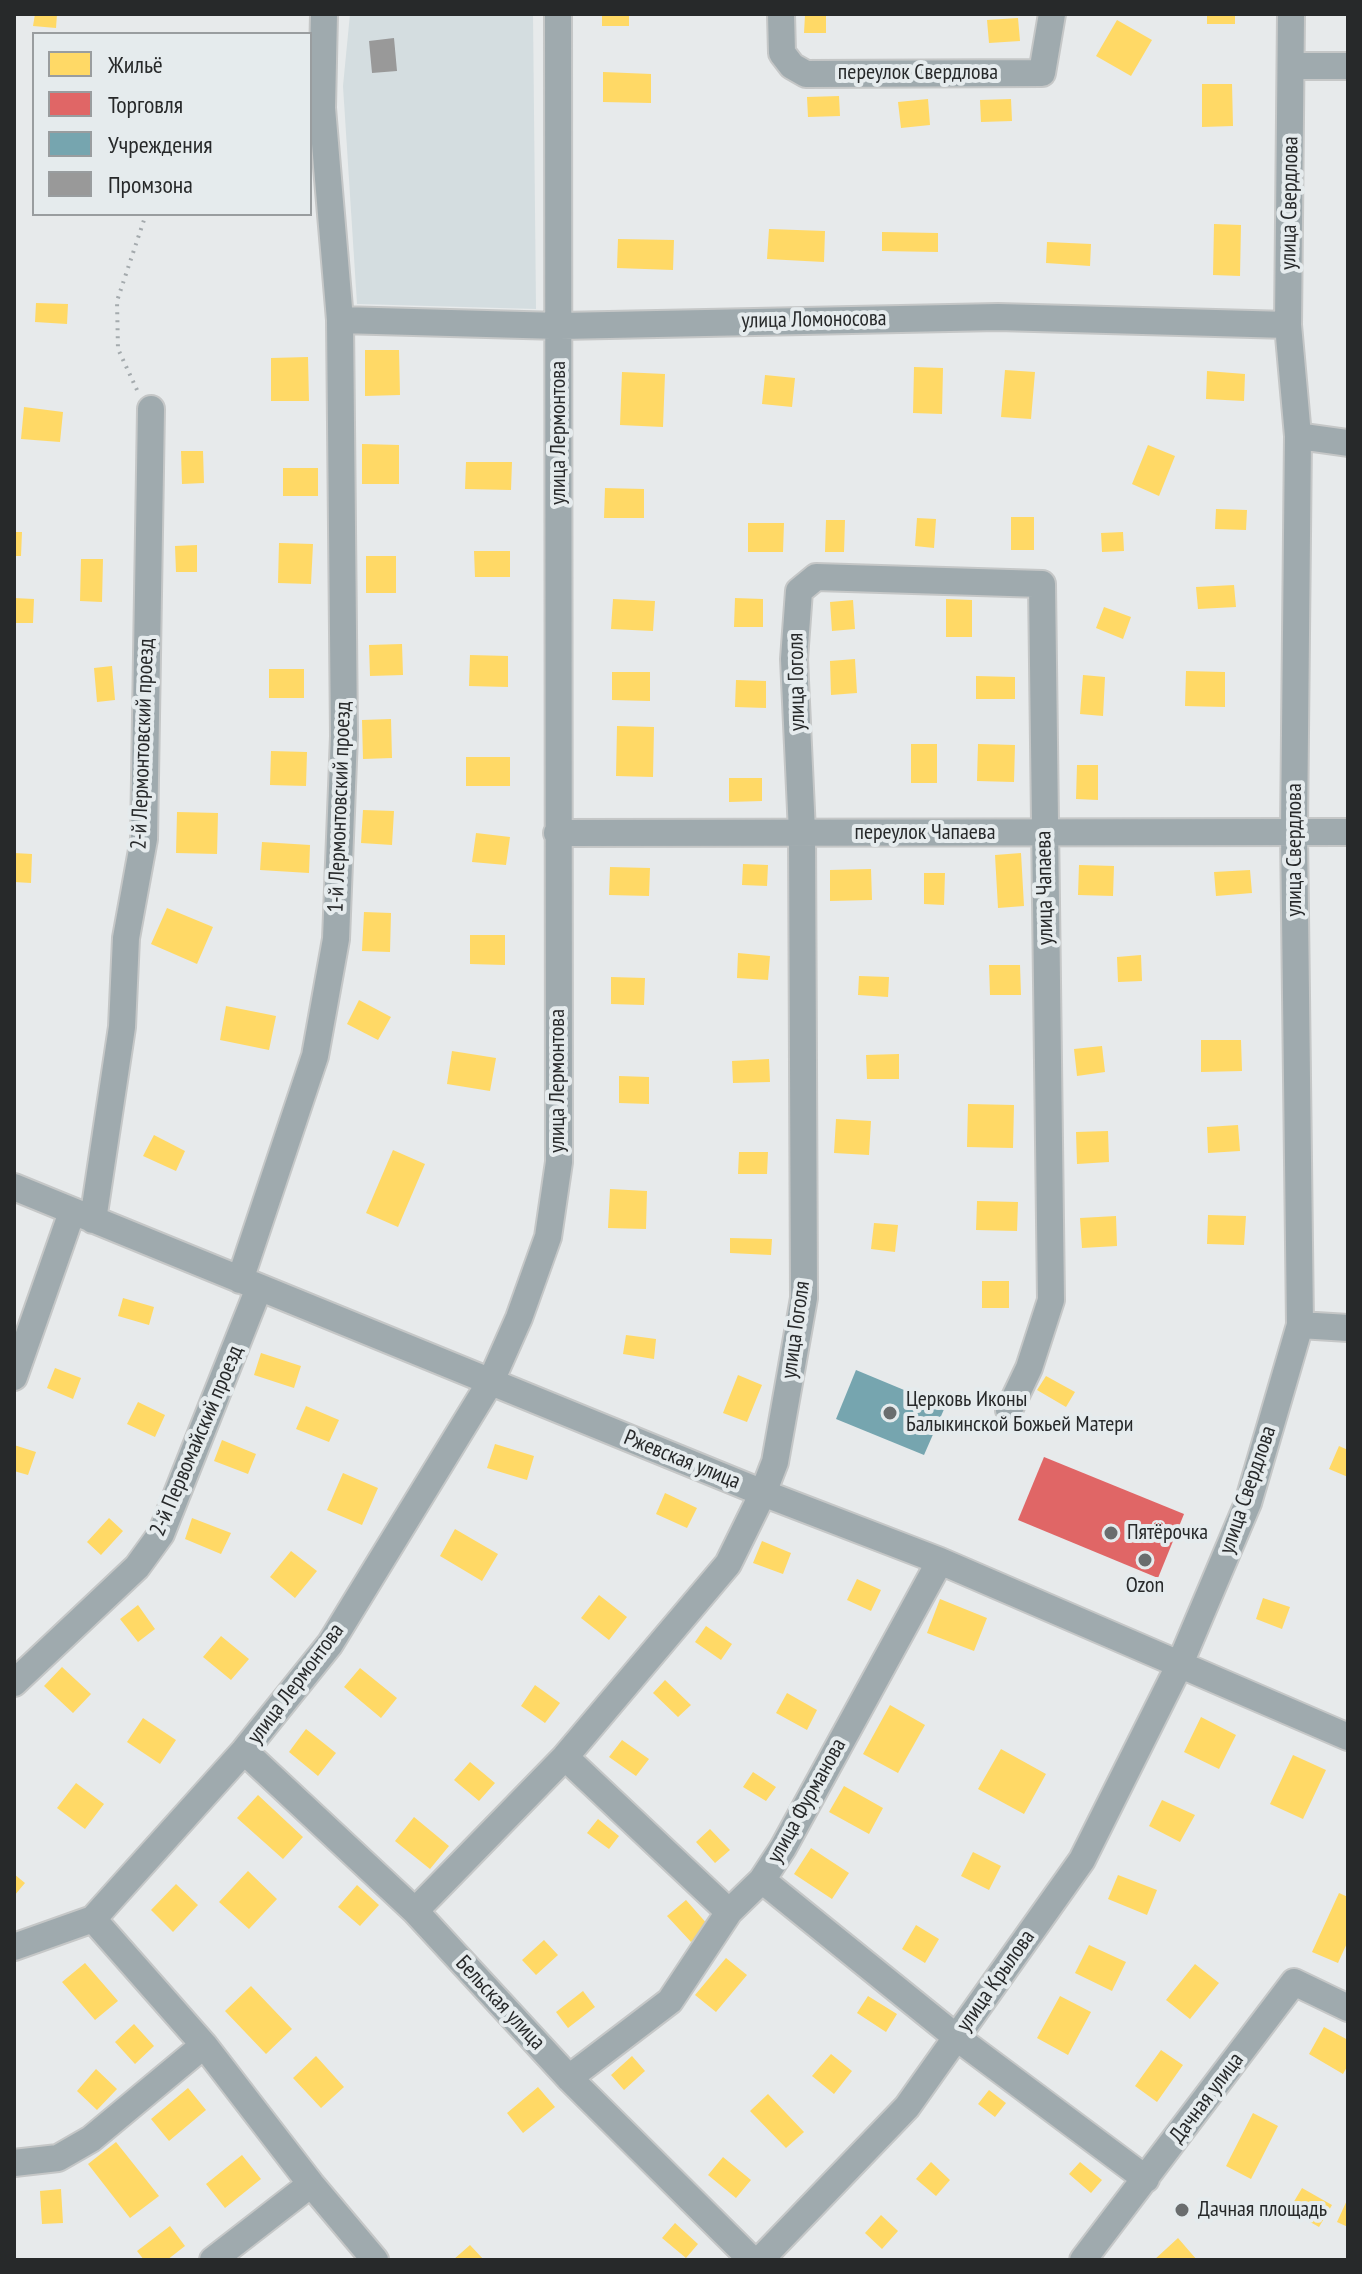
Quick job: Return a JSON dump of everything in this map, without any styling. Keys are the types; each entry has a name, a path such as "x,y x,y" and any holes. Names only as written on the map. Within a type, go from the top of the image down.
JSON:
{"street":[{"name":"1-й Лермонтовский проезд","path":"250,1284 315,1056 336,939 344,736 340,320 322,108 324,14"},
{"name":"улица Лермонтова","path":"14,1947 93,1919 244,1751 330,1644 491,1381 519,1318 548,1237 559,1162 558,14"},
{"name":"переулок Свердлова","path":"781,14 782,53 792,66 806,74 1042,73 1052,14"},
{"name":"улица Свердлова","path":"1179,1666 1248,1503 1300,1325 1294,831 1298,436 1288,325 1291,14"},
{"path":"1292,66 1348,66"},
{"name":"улица Ломоносова","path":"340,320 560,326 998,317 1288,325"},
{"name":"2-й Лермонтовский проезд","path":"14,1377 82,1216 122,1027 126,938 144,839 151,409"},
{"path":"1298,436 1348,443"},
{"name":"улица Гоголя","path":"415,1911 565,1757 728,1564 775,1462 804,1298 802,832 794,659 799,591 816,577"},
{"name":"улица Чапаева","path":"816,577 1042,584 1051,1300 1029,1368 1009,1410"},
{"name":"переулок Чапаева","path":"557,833 1348,832"},
{"name":"Ржевская улица","path":"14,1187 763,1493 940,1561 1348,1737"},
{"name":"2-й Первомайский проезд","path":"14,1683 137,1567 161,1534 250,1284"},
{"path":"1300,1325 1348,1328"},
{"name":"улица Фурманова","path":"569,2078 670,2001 729,1912 762,1880 783,1848 940,1561"},
{"name":"улица Крылова","path":"760,2260 907,2107 1082,1860 1179,1666"},
{"name":"Бельская улица","path":"244,1751 415,1911 569,2078 752,2260"},
{"path":"565,1757 729,1912"},
{"path":"762,1880 956,2037 1146,2179"},
{"path":"93,1919 204,2045 311,2184 375,2260"},
{"name":"Дачная улица","path":"1083,2260 1294,1982 1348,2008"},
{"path":"14,2163 58,2158 91,2139 204,2045"},
{"path":"213,2260 311,2184"}],"path":[{"path":"145,216 117,301 118,349 132,384 151,409"}],"shaded area":[{"path":"350,14 533,14 536,309 357,304 343,86"}],"building: Жильё":[{"path":"35,14 57,14 56,28 33,26"},
{"path":"602,14 629,14 629,26 602,26"},
{"path":"1207,14 1235,14 1235,24 1207,24"},
{"path":"805,15 826,15 826,33 804,33"},
{"path":"1018,18 1020,41 989,43 987,20"},
{"path":"1117,20 1152,40 1131,76 1096,56"},
{"path":"603,72 651,74 651,103 603,102"},
{"path":"1202,84 1232,84 1233,126 1202,127"},
{"path":"839,96 840,116 808,117 807,97"},
{"path":"928,99 930,125 901,128 898,102"},
{"path":"1011,99 1012,121 981,122 980,100"},
{"path":"1214,224 1241,225 1240,276 1213,275"},
{"path":"769,229 825,231 824,262 767,259"},
{"path":"882,232 938,233 938,252 882,251"},
{"path":"618,239 674,240 673,270 617,268"},
{"path":"1047,242 1091,244 1090,266 1046,263"},
{"path":"36,303 68,304 67,324 35,322"},
{"path":"365,350 399,350 400,395 365,396"},
{"path":"308,357 309,401 271,401 271,358"},
{"path":"914,367 943,368 942,414 913,413"},
{"path":"1005,370 1035,372 1031,419 1001,417"},
{"path":"1207,371 1245,374 1244,401 1206,399"},
{"path":"622,372 665,374 663,427 620,425"},
{"path":"765,375 795,378 792,407 762,404"},
{"path":"24,407 63,412 60,442 21,439"},
{"path":"362,444 399,445 399,484 362,484"},
{"path":"1148,445 1175,456 1159,496 1132,484"},
{"path":"181,451 203,451 204,483 182,484"},
{"path":"466,462 512,462 511,490 465,489"},
{"path":"283,468 318,468 318,496 283,496"},
{"path":"605,488 644,489 644,518 604,518"},
{"path":"1216,509 1247,510 1246,530 1215,529"},
{"path":"1011,517 1034,517 1034,550 1011,550"},
{"path":"917,518 936,519 934,548 915,546"},
{"path":"826,520 845,520 844,552 825,552"},
{"path":"748,523 784,523 783,552 748,552"},
{"path":"14,532 22,532 21,556 14,556"},
{"path":"1123,532 1124,551 1102,552 1101,533"},
{"path":"279,543 313,544 311,584 278,583"},
{"path":"197,545 197,572 176,572 175,546"},
{"path":"474,551 510,551 510,577 475,577"},
{"path":"366,556 396,556 396,593 366,593"},
{"path":"81,559 103,559 102,602 80,601"},
{"path":"1234,585 1236,607 1198,609 1196,587"},
{"path":"14,598 34,599 33,623 14,623"},
{"path":"735,598 763,599 763,627 734,627"},
{"path":"613,599 655,601 653,631 611,629"},
{"path":"946,599 972,600 972,637 946,637"},
{"path":"853,600 855,629 832,631 830,602"},
{"path":"1104,607 1131,617 1123,639 1096,628"},
{"path":"402,644 403,675 370,676 369,645"},
{"path":"470,655 508,656 508,687 469,686"},
{"path":"855,659 857,693 831,695 830,661"},
{"path":"112,666 115,700 97,702 94,668"},
{"path":"269,669 304,669 304,698 269,698"},
{"path":"1186,671 1225,672 1225,707 1185,706"},
{"path":"612,672 650,672 650,701 612,700"},
{"path":"1083,675 1105,677 1103,716 1080,714"},
{"path":"976,676 1015,677 1015,699 976,699"},
{"path":"736,680 766,681 766,708 735,707"},
{"path":"391,719 392,758 363,759 362,720"},
{"path":"617,726 654,727 653,777 616,776"},
{"path":"911,744 937,744 937,783 911,783"},
{"path":"978,744 1015,745 1014,782 977,781"},
{"path":"271,751 307,752 306,786 270,785"},
{"path":"466,757 510,757 510,786 466,786"},
{"path":"1077,765 1098,765 1098,800 1076,799"},
{"path":"729,778 762,778 762,801 729,802"},
{"path":"363,810 394,811 392,845 361,843"},
{"path":"177,812 218,813 217,854 176,853"},
{"path":"476,833 510,837 506,865 472,862"},
{"path":"262,842 310,845 309,873 260,870"},
{"path":"14,853 32,854 31,883 14,882"},
{"path":"1021,853 1024,906 998,908 995,855"},
{"path":"743,864 768,865 767,886 742,885"},
{"path":"1079,865 1114,866 1113,896 1078,895"},
{"path":"610,867 650,868 649,896 609,895"},
{"path":"871,869 872,900 830,901 830,870"},
{"path":"1250,870 1252,893 1216,896 1214,872"},
{"path":"924,873 945,873 944,905 924,904"},
{"path":"167,908 213,927 197,964 151,944"},
{"path":"364,912 391,913 390,952 362,951"},
{"path":"470,935 505,935 505,965 470,964"},
{"path":"738,953 770,956 768,980 737,978"},
{"path":"1141,955 1142,981 1118,982 1117,957"},
{"path":"989,965 1020,965 1021,995 990,995"},
{"path":"859,976 889,977 888,997 858,995"},
{"path":"611,977 645,978 644,1005 611,1004"},
{"path":"359,1000 391,1017 378,1040 347,1024"},
{"path":"226,1006 276,1016 269,1050 220,1040"},
{"path":"1201,1040 1241,1040 1242,1071 1201,1072"},
{"path":"1102,1046 1105,1072 1077,1076 1074,1049"},
{"path":"452,1051 496,1058 490,1091 447,1084"},
{"path":"899,1054 899,1079 867,1079 866,1055"},
{"path":"769,1059 770,1082 733,1083 732,1061"},
{"path":"619,1076 649,1077 649,1104 619,1103"},
{"path":"968,1104 1014,1105 1013,1148 967,1147"},
{"path":"836,1119 871,1121 869,1155 834,1153"},
{"path":"1238,1125 1240,1151 1208,1153 1207,1127"},
{"path":"1108,1131 1109,1162 1077,1164 1076,1132"},
{"path":"154,1135 185,1151 176,1171 143,1156"},
{"path":"393,1150 425,1164 398,1227 366,1213"},
{"path":"739,1152 768,1152 767,1174 738,1174"},
{"path":"610,1189 647,1191 646,1229 608,1228"},
{"path":"977,1201 1018,1202 1017,1231 976,1230"},
{"path":"1208,1215 1246,1216 1244,1245 1207,1244"},
{"path":"1116,1216 1117,1246 1082,1248 1080,1218"},
{"path":"874,1223 898,1225 895,1252 871,1249"},
{"path":"730,1238 772,1239 771,1255 730,1253"},
{"path":"982,1281 1009,1281 1009,1308 982,1308"},
{"path":"123,1298 154,1307 149,1325 118,1316"},
{"path":"626,1335 656,1339 654,1359 623,1354"},
{"path":"261,1353 301,1366 294,1388 254,1375"},
{"path":"55,1368 81,1378 73,1399 47,1388"},
{"path":"738,1375 762,1385 747,1422 723,1413"},
{"path":"1046,1376 1075,1392 1066,1407 1037,1390"},
{"path":"138,1402 165,1415 155,1437 127,1424"},
{"path":"306,1406 339,1420 329,1442 296,1429"},
{"path":"222,1440 256,1454 248,1474 214,1461"},
{"path":"495,1444 534,1456 527,1480 487,1468"},
{"path":"14,1445 36,1452 28,1475 14,1471"},
{"path":"1339,1446 1348,1450 1348,1477 1329,1469"},
{"path":"343,1473 378,1488 362,1525 327,1510"},
{"path":"665,1493 697,1508 687,1528 656,1514"},
{"path":"109,1518 123,1531 101,1555 87,1542"},
{"path":"192,1518 231,1533 221,1554 185,1539"},
{"path":"455,1529 498,1554 482,1581 440,1556"},
{"path":"762,1541 791,1553 783,1574 753,1563"},
{"path":"291,1551 317,1571 295,1598 270,1577"},
{"path":"857,1579 881,1590 871,1611 847,1600"},
{"path":"599,1595 627,1617 609,1640 581,1618"},
{"path":"1263,1598 1290,1607 1282,1629 1256,1619"},
{"path":"940,1599 987,1618 974,1651 927,1633"},
{"path":"138,1605 155,1629 138,1642 120,1619"},
{"path":"706,1626 732,1644 721,1660 695,1642"},
{"path":"221,1636 249,1659 231,1680 203,1657"},
{"path":"62,1667 91,1694 73,1713 44,1686"},
{"path":"360,1668 397,1698 381,1718 344,1687"},
{"path":"665,1680 691,1705 678,1717 653,1693"},
{"path":"535,1685 560,1703 545,1723 521,1706"},
{"path":"787,1693 817,1710 807,1730 776,1713"},
{"path":"890,1705 925,1725 898,1773 863,1754"},
{"path":"1201,1717 1236,1735 1219,1769 1184,1752"},
{"path":"143,1718 176,1740 160,1764 127,1742"},
{"path":"306,1729 336,1753 318,1776 289,1752"},
{"path":"622,1740 649,1759 636,1776 609,1757"},
{"path":"1001,1749 1046,1774 1024,1814 978,1789"},
{"path":"1293,1755 1326,1770 1303,1819 1270,1804"},
{"path":"470,1762 495,1783 479,1801 454,1780"},
{"path":"753,1772 776,1787 766,1801 743,1787"},
{"path":"76,1783 104,1804 85,1829 57,1808"},
{"path":"844,1786 883,1808 869,1834 829,1812"},
{"path":"258,1795 303,1837 283,1859 237,1818"},
{"path":"1162,1800 1195,1815 1180,1842 1149,1826"},
{"path":"414,1817 449,1846 430,1869 395,1841"},
{"path":"598,1819 619,1836 609,1849 587,1833"},
{"path":"710,1829 730,1850 715,1863 696,1842"},
{"path":"811,1848 849,1873 832,1899 794,1874"},
{"path":"973,1852 1001,1866 989,1890 961,1876"},
{"path":"248,1871 277,1899 249,1929 219,1902"},
{"path":"14,1874 25,1883 14,1896"},
{"path":"1118,1875 1157,1890 1147,1915 1108,1899"},
{"path":"176,1884 198,1905 173,1932 151,1910"},
{"path":"357,1885 379,1905 360,1926 338,1907"},
{"path":"1339,1893 1348,1897 1348,1941 1338,1963 1312,1952"},
{"path":"686,1900 709,1926 691,1942 667,1916"},
{"path":"916,1925 939,1939 925,1963 902,1949"},
{"path":"544,1940 558,1955 536,1975 522,1960"},
{"path":"1089,1945 1126,1962 1112,1991 1075,1973"},
{"path":"726,1958 747,1975 716,2012 695,1995"},
{"path":"85,1963 118,2001 95,2020 62,1982"},
{"path":"1195,1964 1219,1983 1190,2019 1166,2000"},
{"path":"251,1986 292,2029 266,2054 225,2011"},
{"path":"583,1991 595,2007 568,2028 556,2012"},
{"path":"868,1996 897,2014 886,2032 857,2013"},
{"path":"1060,1996 1091,2012 1068,2055 1037,2038"},
{"path":"134,2024 154,2046 135,2064 115,2042"},
{"path":"1324,2027 1348,2040 1348,2065 1343,2074 1309,2054"},
{"path":"1161,2050 1183,2065 1157,2102 1135,2086"},
{"path":"831,2054 852,2071 834,2094 812,2076"},
{"path":"316,2056 344,2087 321,2108 293,2078"},
{"path":"632,2056 645,2071 624,2090 611,2075"},
{"path":"96,2069 117,2089 97,2110 77,2091"},
{"path":"538,2087 555,2107 523,2133 507,2113"},
{"path":"188,2088 206,2110 169,2141 151,2119"},
{"path":"989,2090 1006,2103 995,2117 978,2104"},
{"path":"768,2094 804,2132 786,2148 750,2111"},
{"path":"1253,2113 1278,2126 1251,2179 1226,2166"},
{"path":"116,2142 159,2196 130,2218 88,2164"},
{"path":"242,2155 261,2179 225,2208 206,2184"},
{"path":"723,2157 751,2180 736,2198 708,2175"},
{"path":"931,2162 950,2180 936,2196 916,2179"},
{"path":"1080,2162 1102,2180 1091,2193 1069,2174"},
{"path":"1302,2188 1332,2205 1319,2227 1289,2210"},
{"path":"61,2189 63,2223 42,2224 40,2191"},
{"path":"1348,2198 1348,2227 1337,2222"},
{"path":"881,2215 898,2231 882,2249 865,2233"},
{"path":"675,2223 698,2244 686,2258 662,2238"},
{"path":"170,2226 185,2246 167,2260 144,2260 137,2251"},
{"path":"1178,2238 1197,2260 1154,2260"},
{"path":"470,2245 484,2260 453,2260"}],"building: Торговля":[{"path":"1044,1457 1184,1514 1158,1578 1018,1520"}],"building: Учреждения":[{"name":"Церковь Иконы Балыкинской Божьей Матери","path":"856,1370 945,1407 924,1455 836,1419"}],"building: Промзона":[{"path":"394,38 397,71 372,73 369,41"}],"place":[{"name":"Церковь Иконы Балыкинской Божьей Матери","path":"890,1413"},
{"name":"Пятёрочка","path":"1111,1533"},
{"name":"Ozon","path":"1145,1560"},
{"name":"Дачная площадь","path":"1182,2210"}]}
